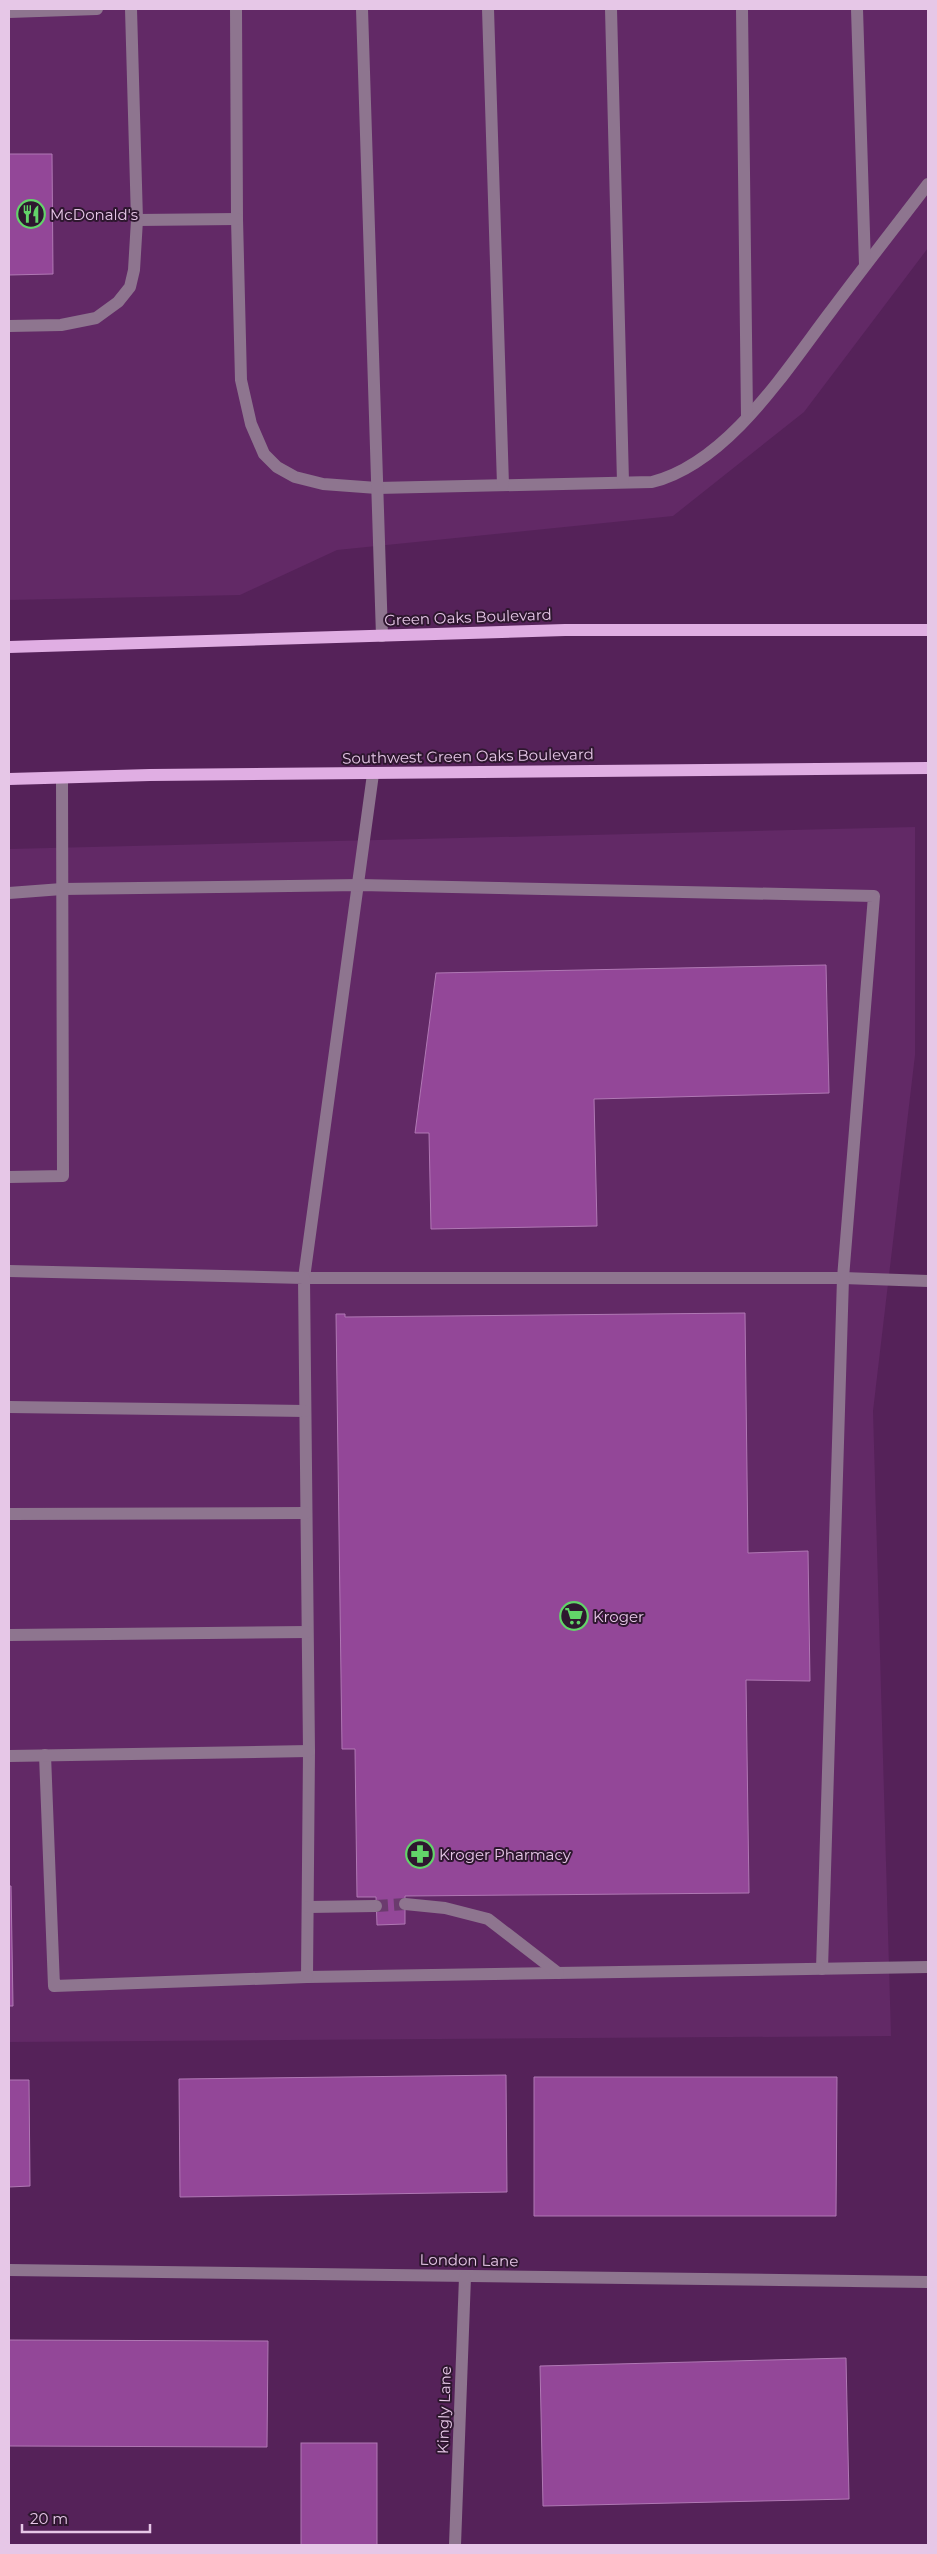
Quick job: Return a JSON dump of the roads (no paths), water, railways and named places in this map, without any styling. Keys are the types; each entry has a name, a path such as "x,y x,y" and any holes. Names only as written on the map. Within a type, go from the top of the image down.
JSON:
{"main road":[{"name":"Green Oaks Boulevard","path":"9,647 565,630 928,630"},
{"name":"Southwest Green Oaks Boulevard","path":"9,779 928,768"}],"lane":[{"path":"9,12 97,9"},
{"path":"9,326 62,325 96,318 118,302 130,287 134,270 137,220 131,9"},
{"path":"236,9 237,219 242,380 251,424 264,454 277,467 295,477 323,484 377,488 652,482 671,477 715,448 764,398 928,184"},
{"path":"362,9 382,636"},
{"path":"488,9 503,485"},
{"path":"610,9 623,482"},
{"path":"742,9 747,416"},
{"path":"857,9 865,265"},
{"path":"137,220 237,219"},
{"path":"307,1977 309,1751 304,1278 360,885 373,774"},
{"path":"9,1177 62,1176 62,778"},
{"path":"9,892 62,889 360,885 874,896 843,1278 822,1969"},
{"path":"9,1271 304,1278 843,1278 928,1281"},
{"path":"9,1407 305,1411"},
{"path":"9,1514 306,1513"},
{"path":"9,1634 307,1632"},
{"path":"9,1756 309,1751"},
{"path":"45,1755 54,1986 307,1977 928,1967"},
{"path":"405,1904 445,1908 488,1919 558,1973"},
{"path":"308,1907 376,1906"},
{"name":"London Lane","path":"9,2270 928,2282"},
{"name":"Kingly Lane","path":"455,2545 465,2277"}],"tunnel":[{"path":"376,1906 405,1904"}],"place":[{"name":"McDonald's","path":"31,214"},
{"name":"Kroger","path":"574,1616"},
{"name":"Kroger Pharmacy","path":"420,1854"}]}
